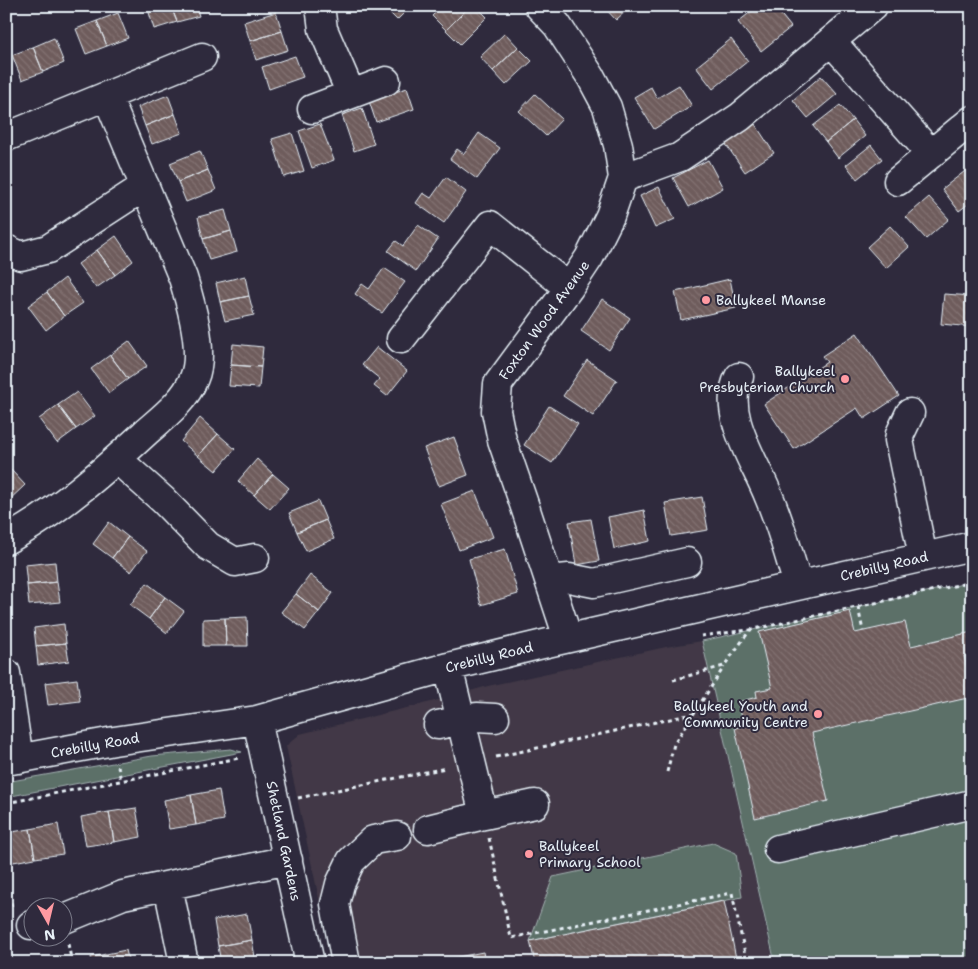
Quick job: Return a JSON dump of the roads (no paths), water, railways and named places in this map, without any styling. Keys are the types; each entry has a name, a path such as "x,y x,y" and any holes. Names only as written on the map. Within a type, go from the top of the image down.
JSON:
{"street":[{"path":"320,6 323,28 351,94"},
{"name":"Foxton Wood Avenue","path":"539,6 562,32 591,77 607,108 618,145 622,178 610,216 589,258 498,384 496,411 502,440 568,638"},
{"path":"622,178 680,157 740,116 873,6"},
{"path":"831,41 931,154"},
{"path":"6,137 202,56"},
{"path":"312,109 386,81"},
{"path":"6,540 28,529 118,459 183,397 195,377 197,368 197,337 192,308 183,278 107,96"},
{"path":"898,181 972,120"},
{"path":"6,249 22,256 48,249 145,186"},
{"path":"400,339 490,225 569,288"},
{"path":"739,377 734,387 734,397 735,413 741,436 769,497 798,585"},
{"path":"910,413 899,440 923,557"},
{"path":"118,459 163,500 208,546 235,562 255,558"},
{"name":"Crebilly Road","path":"13,760 114,740 258,720 448,667 972,546"},
{"path":"549,580 569,578 594,583 687,562"},
{"path":"448,667 450,722 484,816"},
{"path":"6,673 13,760"},
{"path":"450,722 477,717 495,718"},
{"name":"Shetland Gardens","path":"258,720 310,963"},
{"path":"428,829 535,804"},
{"path":"778,850 972,804"},
{"path":"346,963 335,904 340,884 352,861 373,840 397,836"},
{"path":"72,916 123,895 288,860"},
{"path":"168,886 184,963"}],"place":[{"name":"Ballykeel Manse","path":"706,300"},
{"name":"Ballykeel Presbyterian Church","path":"845,379"},
{"name":"Ballykeel Youth and Community Centre","path":"818,714"},
{"name":"Ballykeel Primary School","path":"529,854"}]}
